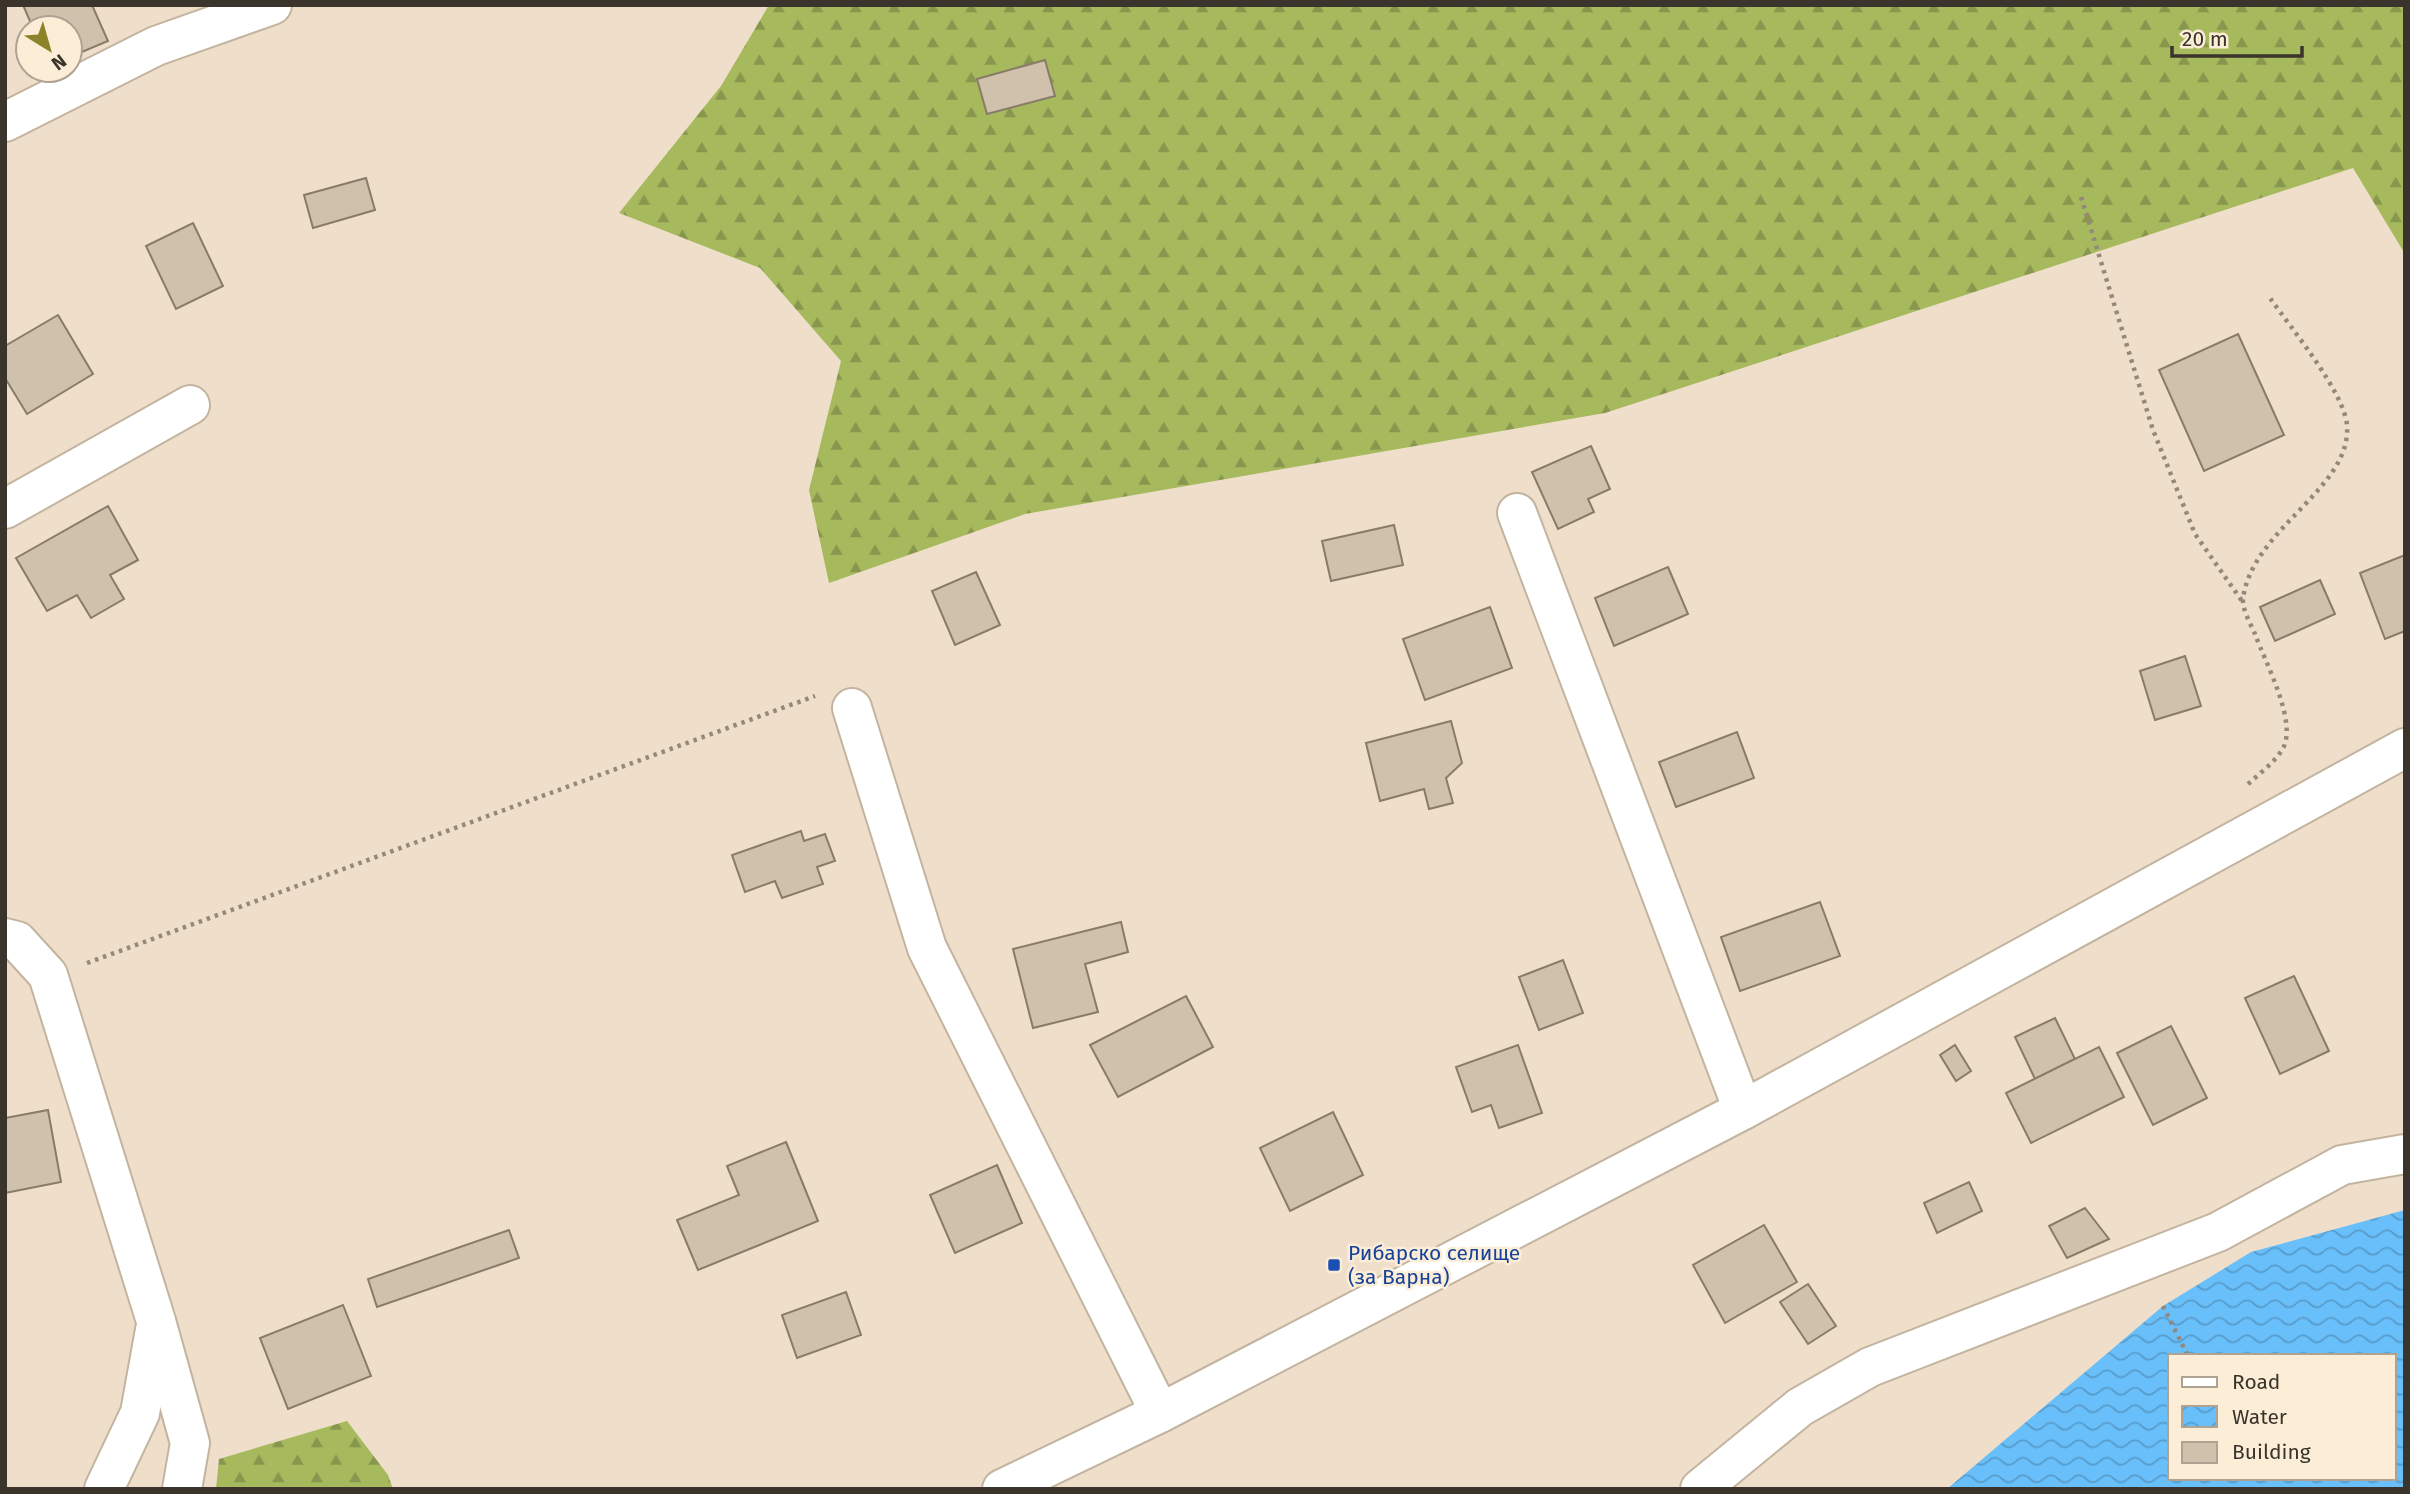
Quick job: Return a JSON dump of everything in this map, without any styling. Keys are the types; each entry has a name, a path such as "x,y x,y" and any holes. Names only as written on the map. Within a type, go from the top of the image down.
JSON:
{"street":[{"path":"5,122 156,46 272,5"},
{"path":"5,509 190,405"},
{"path":"1517,513 1743,1110"},
{"path":"852,708 927,948 1160,1413"},
{"path":"1002,1489 1160,1413 1743,1110 2405,748"},
{"path":"5,938 17,941 48,975 156,1321 190,1443 182,1489"},
{"path":"1700,1489 1800,1407 1870,1367 2218,1232 2342,1166 2405,1154"},
{"path":"104,1489 140,1413 156,1321"}],"path":[{"path":"2081,197 2153,430 2195,534 2242,602 2288,723 2283,749 2238,792"},
{"path":"2242,602 2253,568 2277,531 2322,487 2342,458 2347,427 2341,402 2270,298"},
{"path":"48,975 60,973 807,697 834,694 852,708"},
{"path":"2163,1306 2187,1354"}],"green space":[{"path":"769,5 2405,5 2405,254 2353,168 1605,413 1025,514 829,583 809,490 841,361 760,268 619,213 721,86"},
{"path":"347,1421 388,1475 393,1489 216,1489 219,1459"}],"water":[{"path":"2405,1210 2405,1489 1947,1489 2163,1306 2251,1252"}],"building":[{"path":"23,5 92,5 108,41 84,51 84,14 27,14"},
{"path":"1045,60 1055,96 987,114 977,79"},
{"path":"366,178 375,210 313,228 304,195"},
{"path":"193,223 223,286 176,309 146,246"},
{"path":"58,315 93,374 27,414 5,378 5,346"},
{"path":"2238,334 2284,435 2204,471 2159,370"},
{"path":"1591,446 1610,489 1588,499 1594,512 1558,529 1532,472"},
{"path":"108,506 138,560 110,575 124,599 91,618 77,595 47,611 16,558"},
{"path":"1394,525 1403,565 1331,581 1322,541"},
{"path":"2405,555 2405,631 2385,639 2360,573"},
{"path":"1668,567 1688,614 1614,646 1595,598"},
{"path":"976,572 1000,625 955,645 932,591"},
{"path":"2320,580 2335,614 2275,641 2260,607"},
{"path":"1490,607 1512,668 1425,700 1403,639"},
{"path":"2185,656 2201,706 2155,720 2140,671"},
{"path":"1451,721 1462,763 1446,778 1453,803 1429,809 1424,789 1380,801 1366,743"},
{"path":"1737,732 1754,778 1676,807 1659,762"},
{"path":"801,831 804,841 825,834 835,861 817,867 823,884 782,898 775,881 745,892 732,855"},
{"path":"1820,902 1840,956 1740,991 1721,937"},
{"path":"1121,922 1128,952 1085,964 1098,1012 1033,1028 1013,949"},
{"path":"1563,960 1583,1013 1539,1030 1519,977"},
{"path":"2294,976 2329,1051 2280,1074 2245,998"},
{"path":"1186,996 1213,1047 1118,1097 1090,1045"},
{"path":"2055,1018 2075,1059 2035,1079 2015,1037"},
{"path":"2171,1026 2207,1098 2153,1125 2117,1053"},
{"path":"1518,1045 1542,1113 1499,1128 1491,1105 1472,1112 1456,1067"},
{"path":"1955,1045 1971,1071 1956,1081 1940,1055"},
{"path":"2099,1047 2124,1097 2031,1143 2006,1093"},
{"path":"48,1110 61,1182 5,1193 5,1118"},
{"path":"1333,1112 1363,1175 1290,1211 1260,1148"},
{"path":"786,1142 818,1221 698,1270 677,1220 739,1195 727,1166"},
{"path":"997,1165 1022,1223 955,1253 930,1195"},
{"path":"1969,1182 1982,1211 1937,1233 1924,1203"},
{"path":"2085,1208 2109,1239 2067,1258 2049,1226"},
{"path":"1764,1225 1797,1282 1725,1323 1693,1265"},
{"path":"509,1230 519,1258 377,1307 368,1279"},
{"path":"1808,1284 1836,1326 1808,1344 1780,1302"},
{"path":"846,1292 861,1335 797,1358 782,1315"},
{"path":"343,1305 371,1376 288,1409 260,1338"}],"place":[{"name":"Рибарско селище (за Варна)","path":"1334,1265"}]}
